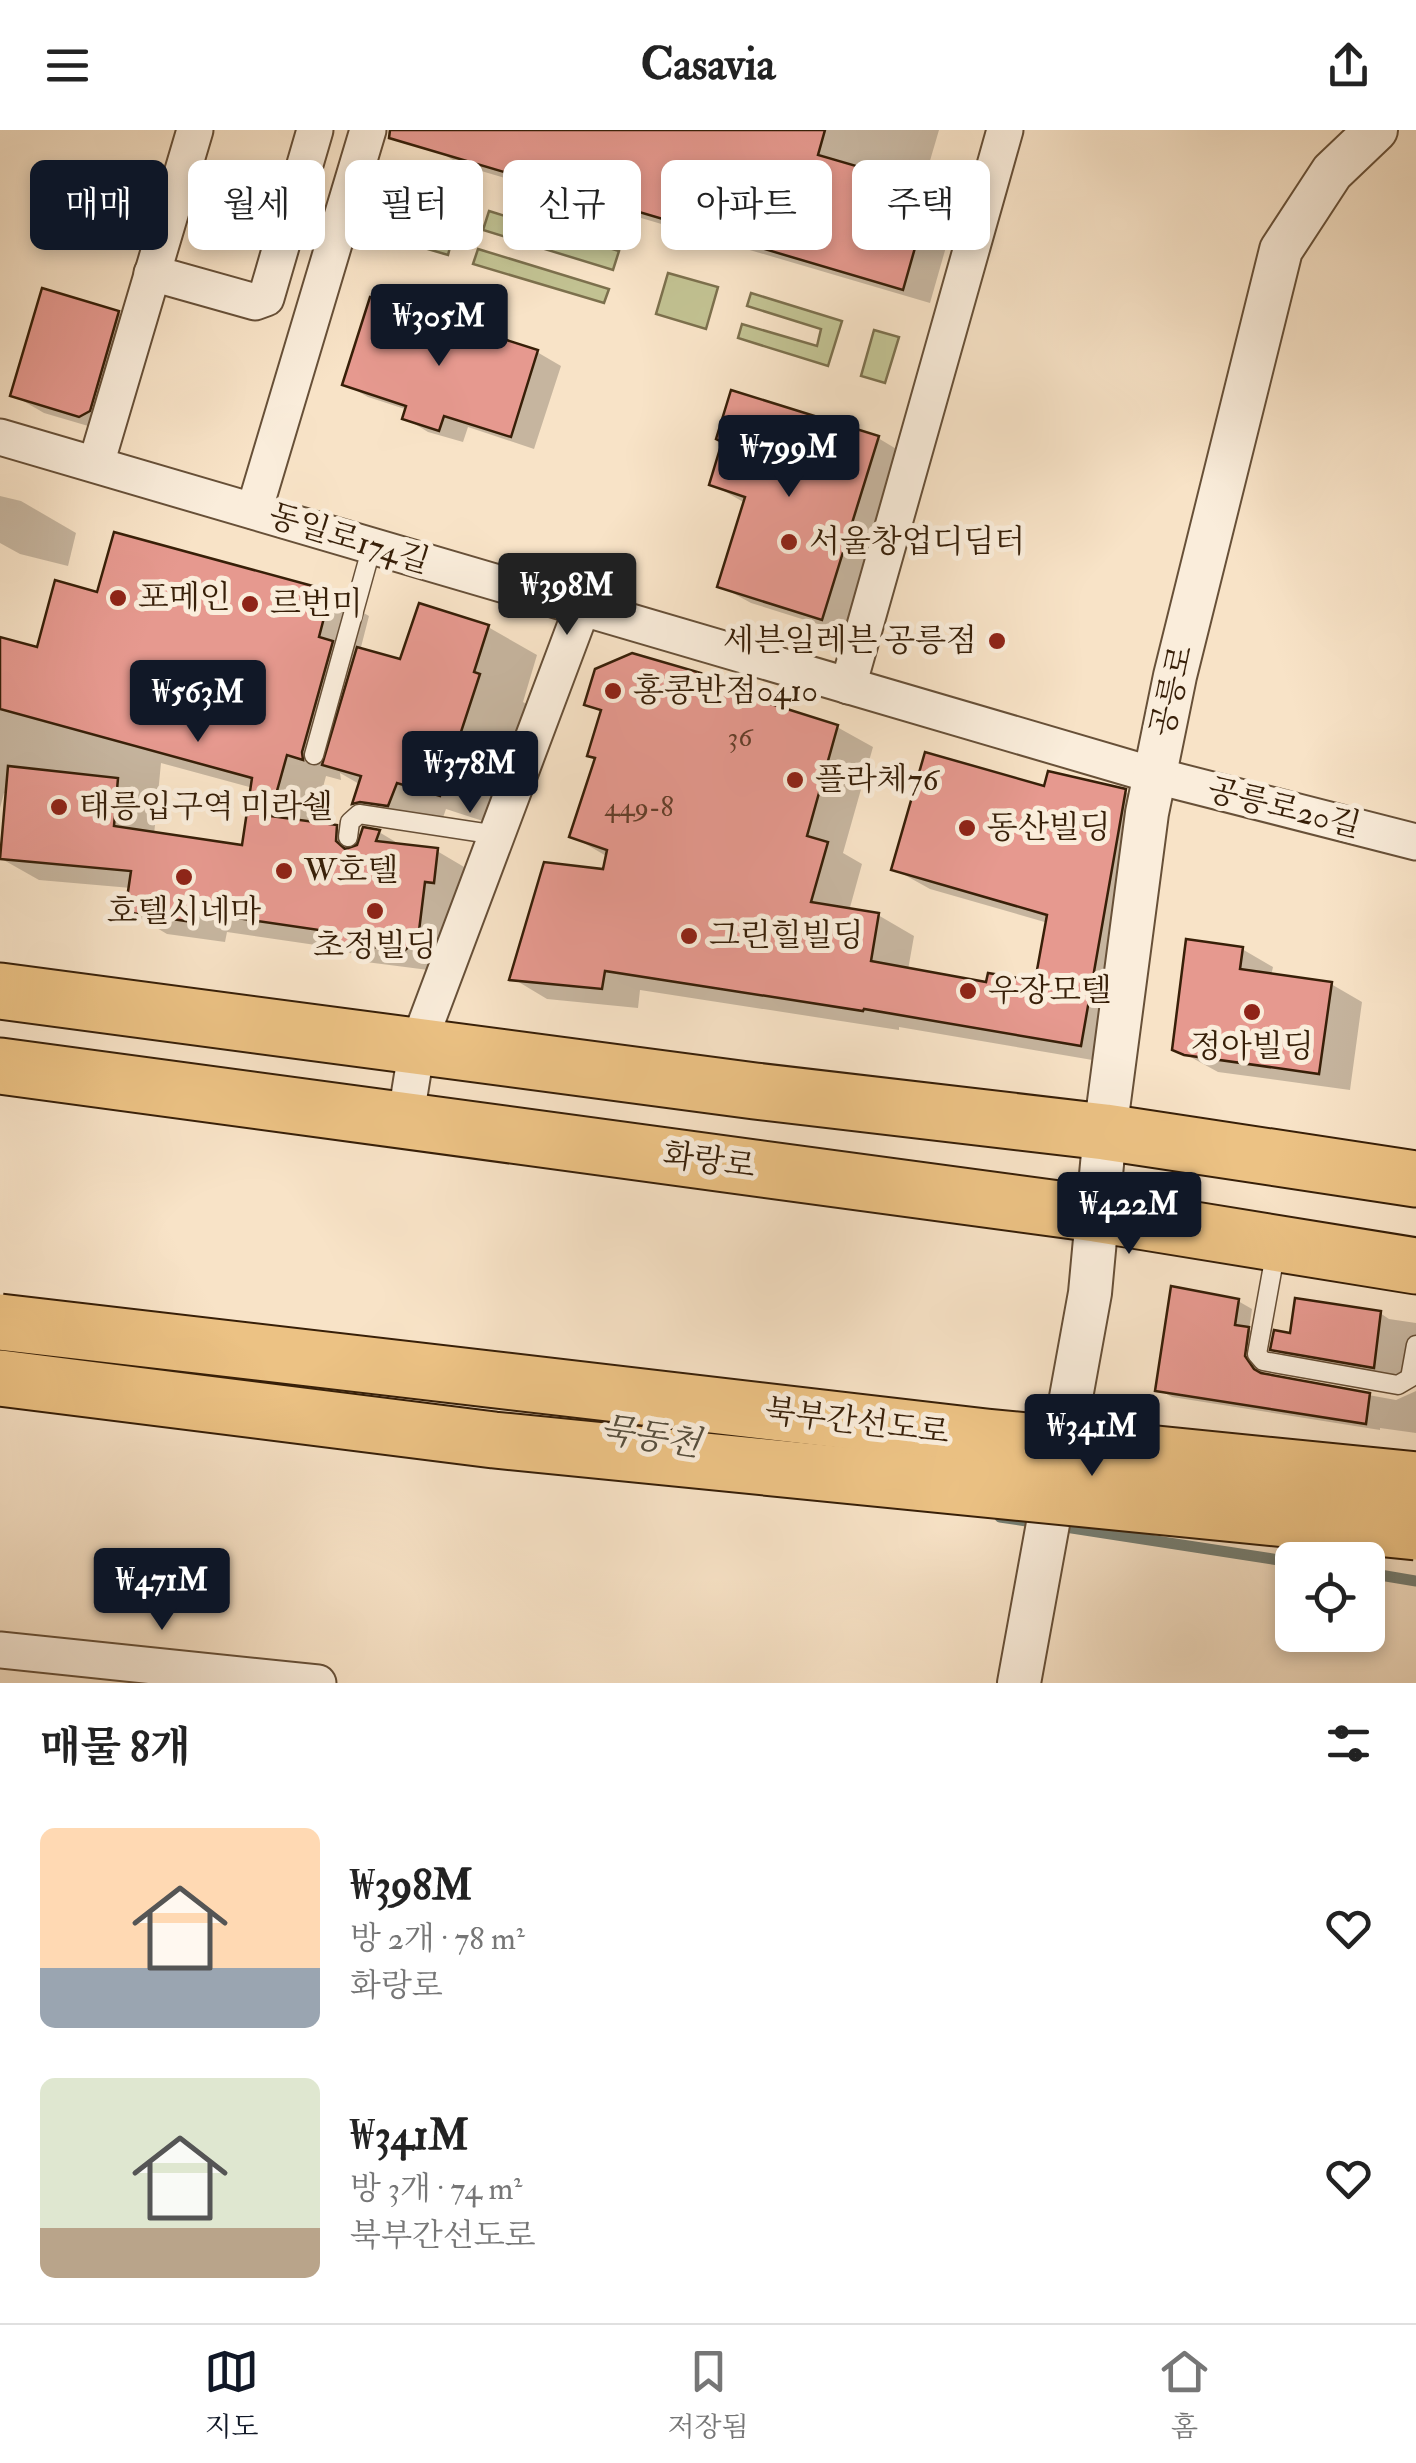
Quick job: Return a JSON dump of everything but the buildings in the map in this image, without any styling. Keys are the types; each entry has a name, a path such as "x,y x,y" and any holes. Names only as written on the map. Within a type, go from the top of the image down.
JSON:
{"main road":[{"path":"0,991 1105,1132 1416,1179"},
{"name":"화랑로","path":"0,1066 1096,1214 1416,1266"},
{"name":"북부간선도로","path":"0,1322 986,1438 1416,1480"},
{"name":"북부간선도로","path":"0,1378 494,1440 1416,1532"}],"street":[{"path":"96,464 195,130"},
{"path":"306,160 315,130"},
{"name":"동일로174길","path":"254,511 368,130"},
{"path":"848,686 1004,130"},
{"name":"공릉로","path":"1023,1675 1090,1293 1105,1132 1152,775 1281,250 1332,172 1376,130"},
{"path":"325,199 344,205"},
{"path":"152,273 263,301 280,250"},
{"name":"동일로174길","path":"0,436 1152,775"},
{"path":"405,1120 417,1047 582,608"},
{"name":"공릉로20길","path":"1152,775 1416,842"},
{"path":"0,1650 55,1661 318,1683"}],"lane":[{"path":"314,755 372,546"},
{"path":"348,837 350,822 359,814 497,834"},
{"path":"1277,1244 1256,1354 1263,1361 1398,1384 1410,1378 1416,1344"}],"green space":[{"path":"489,211 503,215 503,236 483,230"},
{"path":"478,250 481,250 609,289 604,303 473,264"},
{"path":"548,250 619,251 613,270"},
{"path":"668,273 718,287 706,329 656,314"},
{"path":"751,293 842,321 828,366 738,338 742,324 817,346 821,329 747,306"},
{"path":"874,330 899,337 885,383 861,376"}],"waterway":[{"name":"묵동천","path":"1000,1517 1275,1559"},
{"name":"묵동천","path":"1385,1576 1416,1581"}],"place":[{"name":"서울창업디딤터","path":"789,542"},
{"name":"포메인","path":"118,598"},
{"name":"르번미","path":"250,604"},
{"name":"세븐일레븐 공릉점","path":"997,641"},
{"name":"홍콩반점0410","path":"613,691"},
{"name":"플라체76","path":"795,780"},
{"name":"태릉입구역 미라쉘","path":"59,807"},
{"name":"동산빌딩","path":"967,828"},
{"name":"W호텔","path":"284,871"},
{"name":"호텔시네마","path":"184,877"},
{"name":"초정빌딩","path":"375,911"},
{"name":"그린힐빌딩","path":"689,936"},
{"name":"우장모텔","path":"968,991"},
{"name":"정아빌딩","path":"1252,1012"}]}
